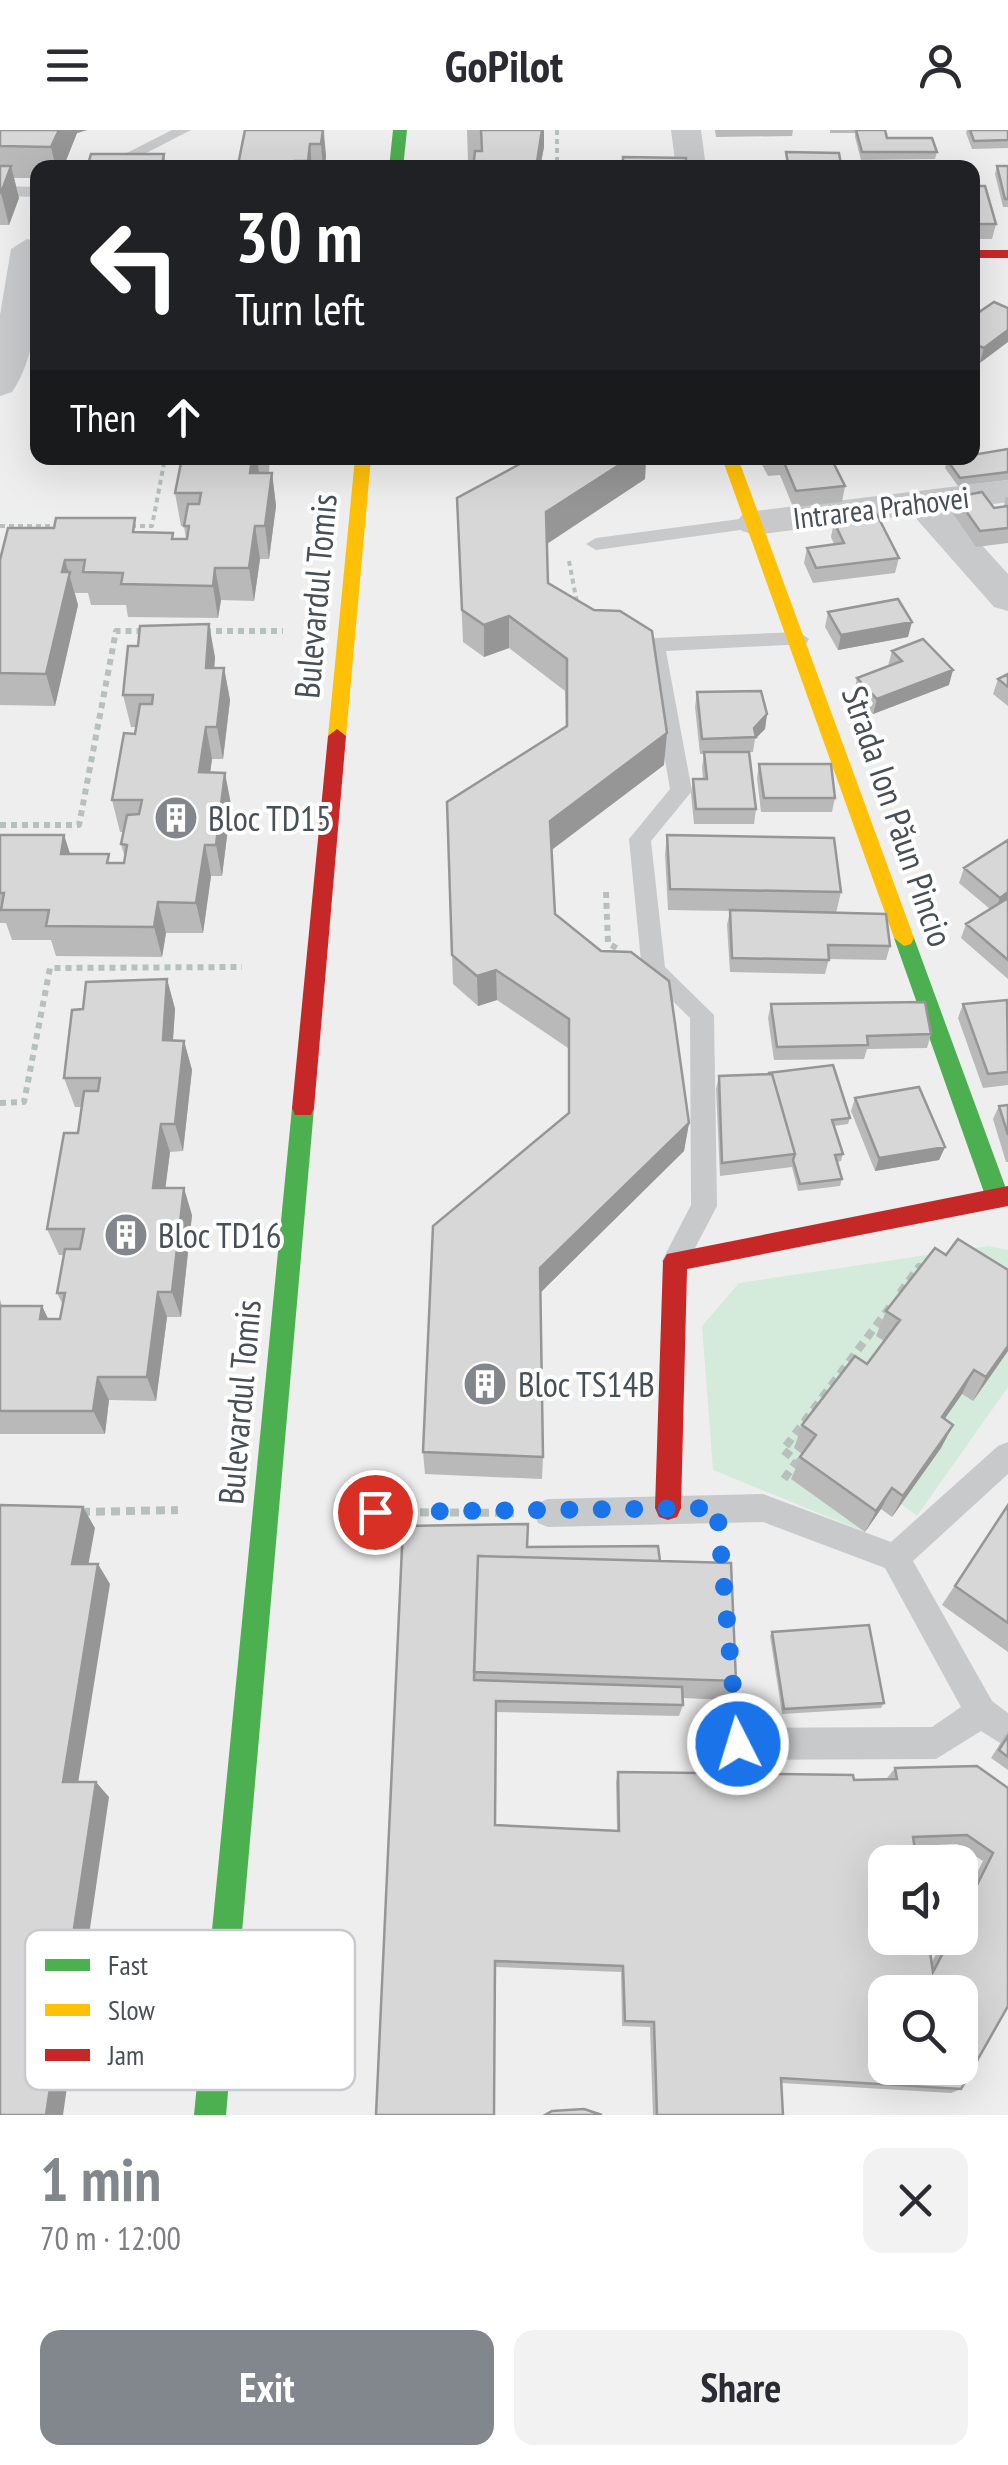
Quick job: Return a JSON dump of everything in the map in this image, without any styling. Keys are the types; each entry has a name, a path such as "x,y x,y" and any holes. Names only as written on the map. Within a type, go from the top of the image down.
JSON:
{"main road":[{"path":"397,160 400,130"},
{"path":"980,254 1008,254"},
{"name":"Bulevardul Tomis","path":"227,1930 362,465"},
{"name":"Strada Ion Păun Pincio","path":"733,465 799,639 861,844 1005,1200"},
{"path":"668,1508 676,1260 1005,1200"},
{"name":"Bulevardul Tomis","path":"210,2115 212,2090"}],"street":[{"path":"686,130 689,160"},
{"path":"0,386 12,346 25,245"},
{"name":"Intrarea Prahovei","path":"755,523 1008,491"},
{"path":"922,502 1006,594"}],"lane":[{"path":"121,160 184,130"},
{"path":"0,190 30,192"},
{"path":"596,544 755,523"},
{"path":"676,1260 704,1206 702,1015 654,971 640,839 681,791 655,645 799,639"},
{"path":"640,839 678,840"},
{"path":"895,1558 1008,1454"},
{"path":"548,1513 763,1508 895,1558 982,1712 1008,1732"},
{"path":"738,1744 936,1743 982,1712"}],"path":[{"path":"557,130 557,160"},
{"path":"114,526 152,526 164,465"},
{"path":"0,526 76,526"},
{"path":"190,630 283,630"},
{"path":"0,825 79,824 116,631 153,631"},
{"path":"0,1103 24,1102 50,968 242,967"},
{"path":"763,1508 797,1461 784,1450 919,1267 931,1275 946,1254 932,1211"},
{"path":"60,1512 178,1510"},
{"path":"375,1512 548,1513"}],"green space":[{"path":"988,1246 1008,1250 1008,1304 877,1336 889,1345 794,1448 808,1458 865,1532 713,1470 702,1326 739,1283"},
{"path":"1008,1351 1008,1387 917,1516 901,1504 929,1440 962,1394 973,1400"}],"building":[{"path":"0,130 59,130 51,147 0,146"},
{"path":"245,130 323,130 321,144 310,144 308,160 239,160"},
{"path":"481,130 542,130 537,160 474,160 475,151 482,151"},
{"path":"856,130 885,130 887,138 932,138 937,152 862,152"},
{"path":"970,130 1008,130 1008,140 974,141"},
{"path":"786,152 839,153 840,160 787,160"},
{"path":"91,154 164,154 163,160 89,160"},
{"path":"623,157 686,158 686,160"},
{"path":"0,166 11,166 1,193 0,193"},
{"path":"997,166 1008,166 1008,199 1005,199"},
{"path":"980,186 985,186 996,224 980,224"},
{"path":"994,302 1008,308 1008,330 984,348 980,346 980,312"},
{"path":"1008,449 1008,472 960,478 951,465 980,465 980,454"},
{"path":"181,465 251,465 250,473 272,473 265,526 255,526 249,568 215,568 213,586 121,584 123,573 83,572 85,560 65,560 62,572 70,572 46,674 0,673 0,560 8,528 54,528 56,518 135,518 133,532 173,533 172,539 187,539 189,526 184,526 188,504 199,504 201,493 175,493"},
{"path":"518,465 619,465 546,512 548,583 594,610 620,611 652,631 667,733 550,821 555,914 601,951 631,952 669,981 689,1123 540,1268 543,1457 423,1452 433,1226 569,1113 569,1019 496,970 477,976 452,955 447,802 567,726 567,659 509,616 484,625 462,610 457,498"},
{"path":"785,465 834,465 845,486 796,491"},
{"path":"982,492 994,508 1008,506 1008,528 980,531 956,497"},
{"path":"874,509 899,558 816,568 807,548 844,543 834,522 847,520 844,513"},
{"path":"898,599 912,622 841,635 828,612"},
{"name":"Bloc TD15","path":"209,624 206,668 224,668 217,727 206,727 199,772 225,773 216,845 205,845 196,903 158,902 154,927 46,926 49,910 1,910 4,893 0,893 0,835 64,835 61,854 109,854 107,863 124,863 127,845 121,844 127,815 139,814 142,800 112,800 124,733 135,734 140,704 152,704 153,695 123,695 128,646 138,646 140,626"},
{"path":"923,639 953,670 877,699 857,678 902,661 892,651"},
{"path":"1008,674 1008,687 998,679"},
{"path":"761,691 767,714 754,728 756,737 702,739 697,692"},
{"path":"704,752 749,752 756,809 696,809 693,779 707,779"},
{"path":"759,764 831,764 835,798 764,798"},
{"path":"667,835 834,838 841,892 670,889"},
{"path":"1008,840 1008,892 1000,898 964,868"},
{"path":"1008,898 1008,960 966,924"},
{"path":"730,910 886,914 890,946 828,945 829,960 732,958"},
{"name":"Bloc TD16","path":"167,979 163,1040 184,1041 175,1124 161,1124 153,1188 184,1188 172,1292 158,1292 147,1377 98,1377 93,1411 0,1411 0,1306 42,1306 40,1319 60,1319 65,1293 57,1293 65,1249 80,1249 84,1229 47,1229 64,1133 78,1133 84,1091 98,1091 100,1078 64,1078 72,1010 83,1009 86,982"},
{"path":"1007,1000 1008,1072 988,1074 963,1004"},
{"path":"925,1002 931,1034 867,1036 868,1045 777,1047 771,1004"},
{"path":"833,1065 850,1118 832,1120 843,1154 835,1155 842,1179 800,1184 772,1074 768,1073"},
{"path":"772,1074 795,1154 722,1163 719,1076"},
{"path":"919,1087 945,1147 879,1158 855,1098"},
{"path":"1008,1105 1008,1135 999,1106"},
{"path":"958,1239 1008,1270 1008,1346 986,1377 974,1370 942,1417 953,1425 903,1496 892,1488 876,1511 800,1457 816,1435 802,1425 855,1356 867,1364 900,1320 886,1311 935,1248 946,1255"},
{"path":"0,1505 83,1507 72,1564 98,1564 63,1782 96,1782 74,1930 25,1930 25,2090 50,2090 46,2115 0,2115"},
{"path":"1008,1505 1008,1623 955,1586"},
{"path":"528,1524 527,1547 658,1546 660,1561 478,1556 474,1680 682,1687 683,1705 496,1701 495,1825 619,1831 618,1772 853,1775 854,1780 897,1779 895,1768 977,1766 1008,1788 1008,2006 978,2059 978,1975 868,1975 868,2083 781,2078 783,2115 657,2115 654,2022 625,2021 623,1966 495,1961 494,2115 376,2115 403,1526"},
{"path":"478,1556 731,1563 736,1681 474,1672"},
{"path":"869,1625 884,1703 784,1709 772,1632"},
{"path":"1008,1736 1008,1757 999,1750"},
{"path":"896,2085 963,2085 961,2089"},
{"path":"584,2109 602,2115 545,2115 552,2111"}],"traffic: fast":[{"path":"397,160 400,130"},
{"path":"904,938 998,1198"},
{"path":"227,1930 303,1108"},
{"path":"210,2115 212,2090"}],"traffic: slow":[{"path":"337,736 362,465"},
{"path":"733,465 904,938"}],"traffic: jam":[{"path":"980,254 1008,254"},
{"path":"303,1108 337,736"},
{"path":"668,1508 675,1261 1008,1196"}],"place":[{"name":"Bloc TD15","path":"176,818"},
{"name":"Bloc TD16","path":"126,1235"},
{"name":"Bloc TS14B","path":"485,1384"}],"route":[{"path":"375,1512 548,1513 717,1508 738,1744"}]}
